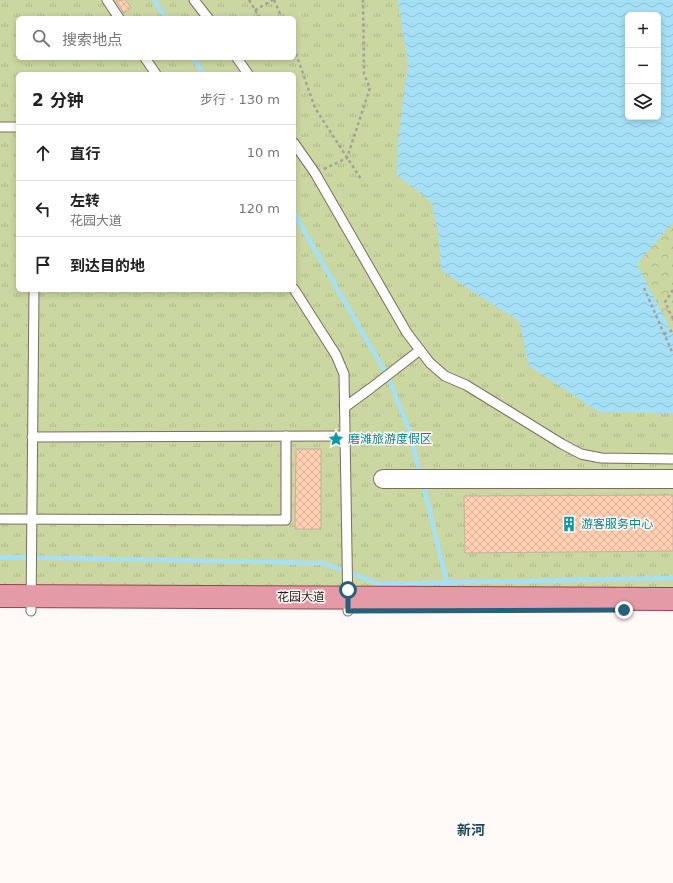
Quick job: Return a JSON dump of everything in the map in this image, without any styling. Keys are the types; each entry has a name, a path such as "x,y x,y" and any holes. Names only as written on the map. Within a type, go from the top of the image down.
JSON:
{"main road":[{"name":"花园大道","path":"0,596 31,604"},
{"name":"花园大道","path":"0,611 31,604 348,599 673,599"},
{"name":"花园大道","path":"348,599 673,610"}],"street":[{"path":"383,479 673,479"}],"lane":[{"path":"107,0 118,16"},
{"path":"194,0 206,16"},
{"path":"146,60 155,72"},
{"path":"238,60 247,72"},
{"path":"0,128 16,128"},
{"path":"296,145 315,173 407,333 430,363 446,376 466,385 577,452 587,456 601,458 673,459"},
{"path":"31,604 34,292"},
{"path":"296,292 336,355 344,374 348,599"},
{"path":"345,407 420,350"},
{"path":"0,519 286,520 286,436"},
{"path":"32,438 346,436"}],"path":[{"path":"249,0 259,16"},
{"path":"255,10 273,0 281,16"},
{"path":"315,173 346,158 370,88 364,74 363,0"},
{"path":"296,54 315,108 361,180"},
{"path":"644,288 673,354"},
{"path":"673,290 665,302 672,313 673,319"},
{"path":"664,334 673,330"}],"green space":[{"name":"磨滩旅游度假区","path":"0,0 673,0 673,588 0,587"},
{"path":"673,223 673,334 638,265 641,259"}],"water":[{"path":"398,0 673,0 673,223 641,259 638,265 673,334 673,413 599,412 529,366 519,321 441,270 438,232 431,202 397,175 398,142 408,63"}],"building":[{"path":"116,0 126,0 131,8 124,13"},
{"path":"296,449 321,449 321,529 295,529"},
{"name":"游客服务中心","path":"673,495 673,551 465,553 464,496"}],"waterway":[{"path":"154,0 165,16"},
{"path":"194,60 203,72"},
{"path":"296,216 388,377 409,429 420,474"},
{"path":"423,483 447,583"},
{"path":"0,557 323,563 380,584 673,578"}],"place":[{"name":"磨滩旅游度假区","path":"336,439"},
{"name":"游客服务中心","path":"569,524"}],"district":[{"name":"新河","path":"471,830"}],"route":[{"path":"348,590 348,611 624,610"}]}
